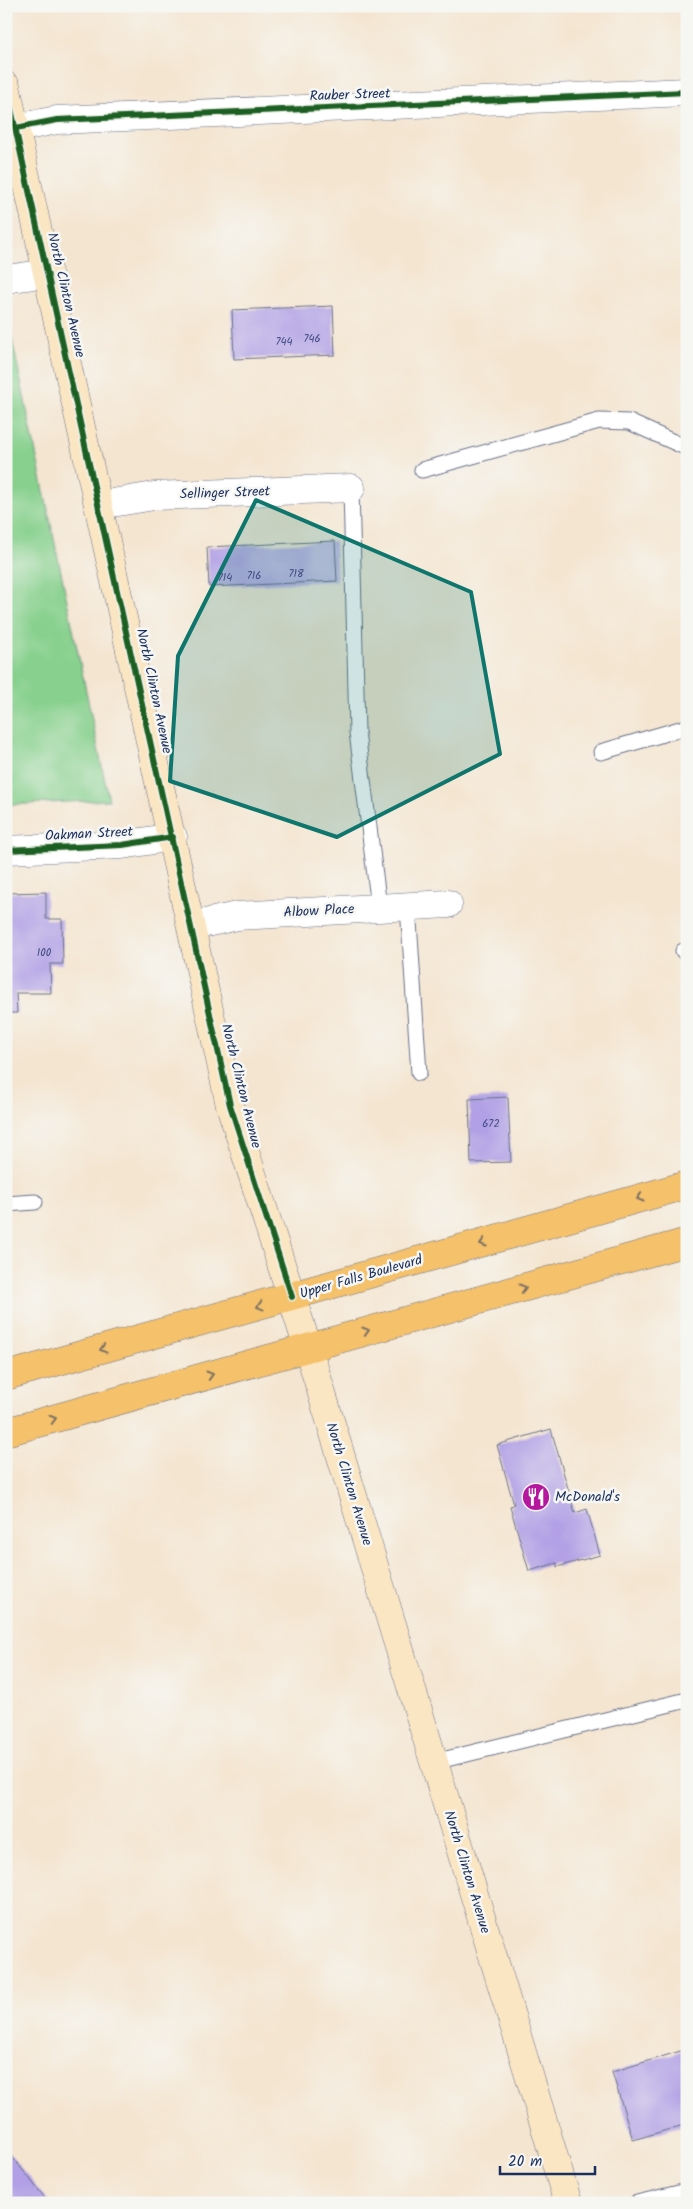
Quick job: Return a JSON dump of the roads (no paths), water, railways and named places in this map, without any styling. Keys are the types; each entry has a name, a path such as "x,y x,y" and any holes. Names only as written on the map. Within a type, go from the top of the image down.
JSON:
{"main road":[{"name":"Upper Falls Boulevard","path":"6,1376 687,1185"},
{"path":"6,1432 687,1242"}],"street":[{"name":"North Clinton Avenue","path":"6,86 233,1114 308,1348 568,2203"},
{"name":"Rauber Street","path":"16,128 57,120 687,92"},
{"path":"6,279 48,273"},
{"name":"Sellinger Street","path":"100,505 146,497 351,488"},
{"name":"Oakman Street","path":"6,850 122,845 173,838"},
{"name":"Albow Place","path":"192,926 237,916 448,904"}],"lane":[{"path":"422,470 598,421 628,422 687,448"},
{"path":"351,488 357,732 379,907"},
{"path":"601,752 687,727"},
{"path":"408,906 419,1073"},
{"path":"6,1204 34,1202"},
{"path":"434,1762 687,1700"},
{"path":"637,2203 687,2191"}],"place":[{"name":"McDonald's","path":"536,1497"}]}
